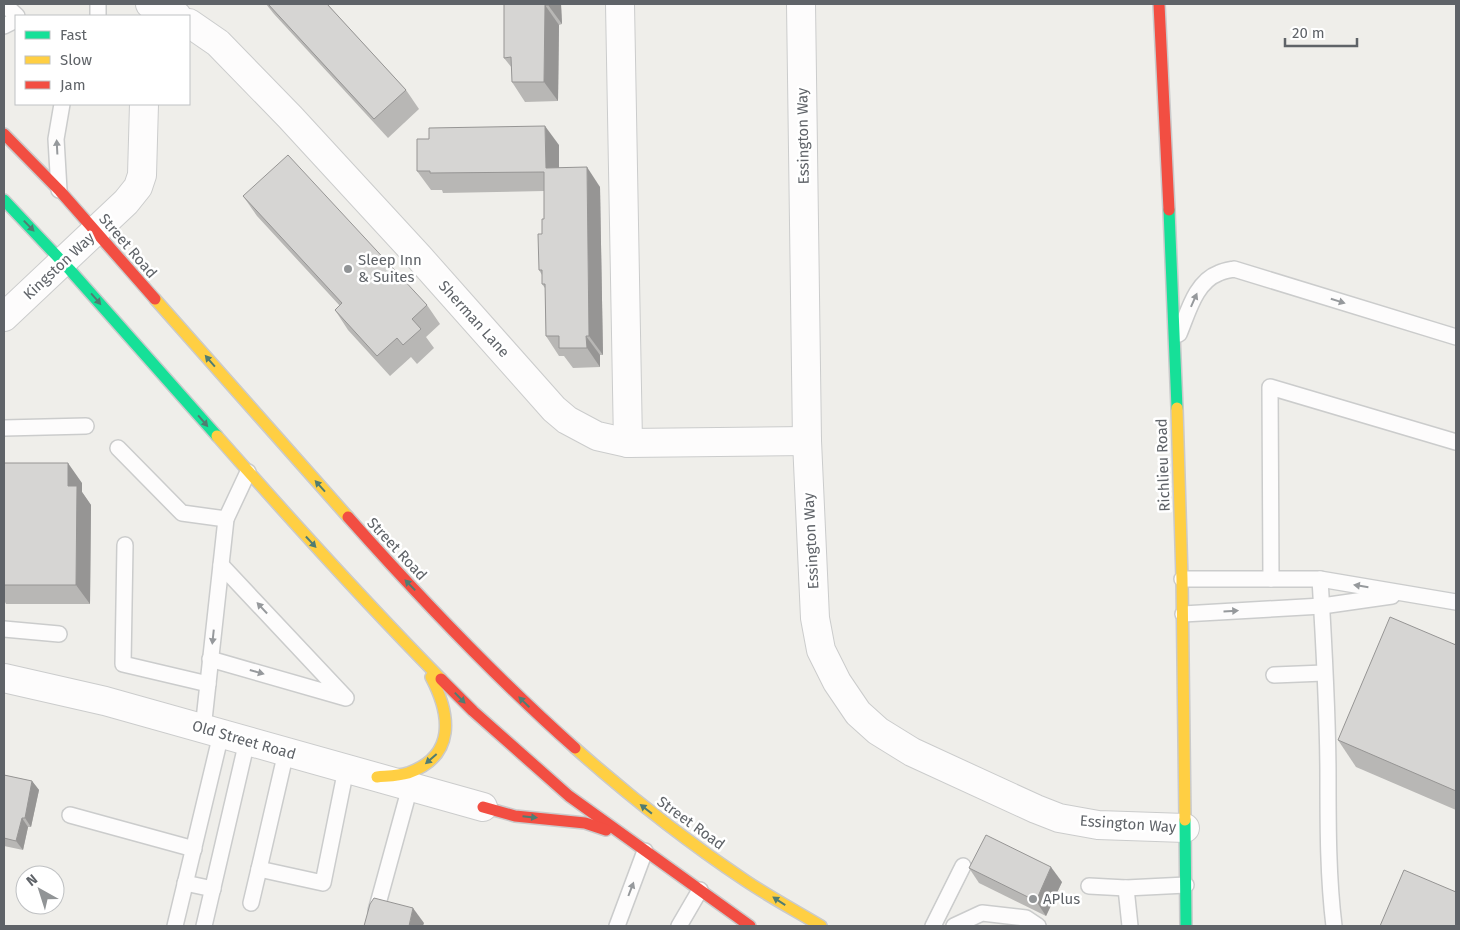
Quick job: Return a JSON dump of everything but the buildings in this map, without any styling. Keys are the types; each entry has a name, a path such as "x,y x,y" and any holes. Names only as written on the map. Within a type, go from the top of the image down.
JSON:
{"main road":[{"name":"Richlieu Road","path":"1159,4 1175,345 1182,579 1186,926"},
{"name":"Street Road","path":"4,134 60,191 381,555 502,681 557,734 610,780 697,847 795,912 821,926"},
{"path":"4,200 63,262 301,532 473,711 569,796 750,926"},
{"path":"376,777 406,773 424,765 440,752 446,735 445,711 436,685 416,652"},
{"path":"483,807 515,816 585,823 629,840"}],"street":[{"path":"150,4 175,15"},
{"path":"620,4 628,443"},
{"name":"Essington Way","path":"801,4 807,441 815,618 821,650 837,682 858,713 878,731 912,752 1036,810 1059,818 1098,825 1185,828"},
{"name":"Sherman Lane","path":"190,24 218,43 290,116 554,409 568,420 597,436 628,443 807,441"},
{"name":"Kingston Way","path":"4,317 126,202 138,187 142,175 144,105"},
{"name":"Old Street Road","path":"4,678 105,701 483,807"}],"lane":[{"path":"4,4 15,16"},
{"path":"4,26 15,19"},
{"path":"60,191 56,139 62,105"},
{"path":"1175,345 1196,294 1207,279 1218,273 1234,269 1456,337"},
{"path":"1271,579 1270,387 1456,442"},
{"path":"4,428 86,426"},
{"path":"118,448 182,513 226,519"},
{"path":"175,926 194,849 212,731 208,684 226,519 248,472"},
{"path":"125,545 123,664 208,684"},
{"path":"210,659 346,698 221,565"},
{"path":"1182,579 1320,579 1456,602"},
{"path":"1320,579 1330,877 1334,926"},
{"path":"1182,614 1322,606 1409,594"},
{"path":"4,629 59,634"},
{"path":"1274,675 1324,673"},
{"path":"204,926 247,741"},
{"path":"251,903 286,752"},
{"path":"259,869 323,884 346,769"},
{"path":"376,911 410,787"},
{"path":"70,815 194,849"},
{"path":"616,926 645,851"},
{"path":"933,926 963,866"},
{"path":"186,882 213,889"},
{"path":"1090,886 1126,888 1186,885"},
{"path":"1126,888 1130,926"},
{"path":"679,926 700,890"},
{"path":"954,926 982,913 1026,918 1038,926"}],"traffic: fast":[{"path":"4,200 70,270 217,436"},
{"path":"1169,210 1177,408"},
{"path":"1185,820 1186,926"}],"traffic: slow":[{"path":"155,299 348,517"},
{"path":"1177,408 1182,579 1185,820"},
{"path":"217,436 327,559 441,679"},
{"path":"377,777 404,774 424,766 435,756 442,745 445,733 443,706 431,677"},
{"path":"575,748 637,801 724,866 755,887 821,926"}],"traffic: jam":[{"path":"1159,4 1169,210"},
{"path":"4,134 60,191 155,299"},
{"path":"348,517 458,636 515,693 575,748"},
{"path":"441,679 473,711 569,796 750,926"},
{"path":"483,807 515,816 585,823 606,830"}],"place":[{"name":"Sleep Inn & Suites","path":"348,269"},
{"name":"APlus","path":"1033,899"}]}
